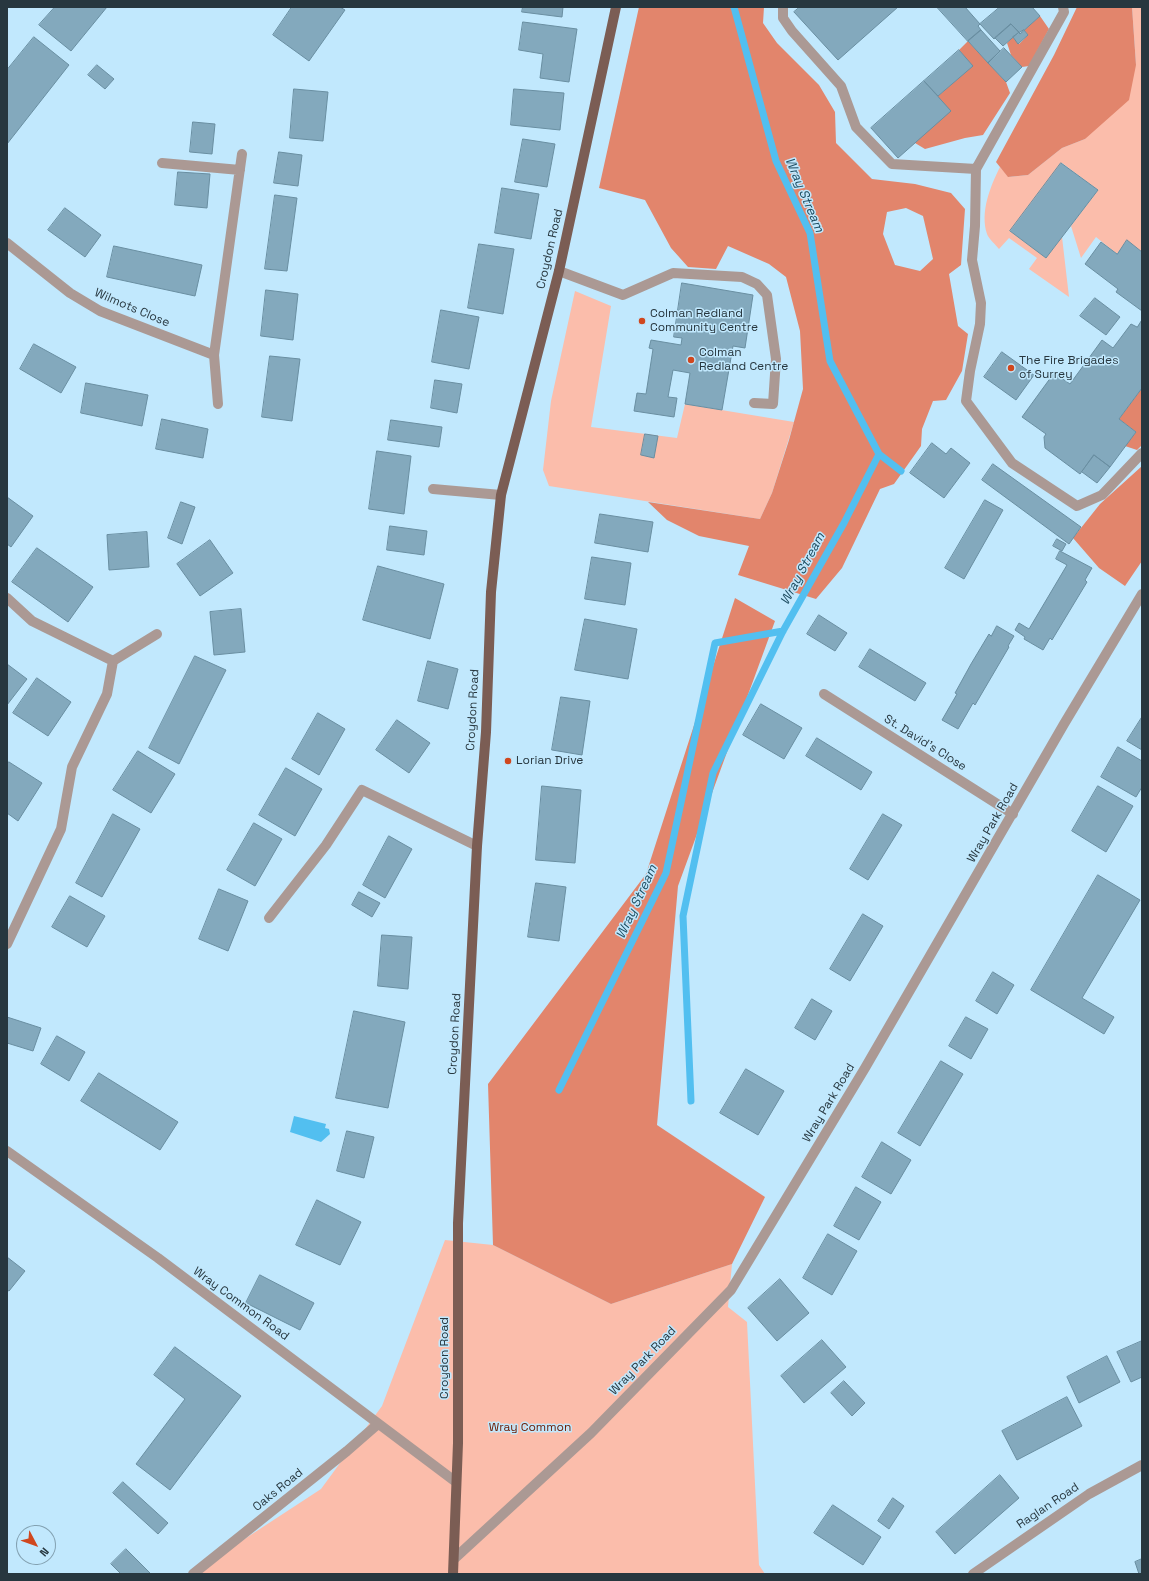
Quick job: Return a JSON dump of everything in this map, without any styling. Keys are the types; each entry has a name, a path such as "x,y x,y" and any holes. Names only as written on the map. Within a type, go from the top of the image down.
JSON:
{"main road":[{"name":"Croydon Road","path":"453,1574 458,1443 458,1223 477,846 486,732 491,592 502,496 559,271 616,7"}],"street":[{"path":"783,7 783,18 792,31 842,86 856,127 892,164 976,169"},
{"path":"1063,7 1064,12 976,169 975,226 972,260 981,303 980,324 970,371 966,401 1012,463 1077,506 1102,495 1142,453"},
{"path":"218,404 214,356 242,154"},
{"path":"162,163 240,170"},
{"name":"Wilmots Close","path":"7,243 70,293 100,311 214,356"},
{"path":"559,271 623,295 673,273 742,277 757,284 767,295 776,359 773,404 754,404"},
{"path":"432,489 502,496"},
{"name":"Wray Park Road","path":"454,1559 591,1433 731,1290 869,1062 1064,724 1142,594"},
{"path":"7,598 32,621 114,661"},
{"path":"7,944 61,829 72,767 107,694 114,661 156,634"},
{"name":"St. David's Close","path":"824,694 1013,814"},
{"path":"268,918 326,845 362,790 477,846"},
{"name":"Wray Common Road","path":"7,1151 164,1263 313,1373 456,1482"},
{"name":"Oaks Road","path":"192,1574 347,1451 378,1424"},
{"name":"Raglan Road","path":"973,1574 1089,1494 1142,1465"}],"green space":[{"path":"1132,7 1142,7 1142,252 1127,241 1117,254 1096,237 1081,258 1071,226 1098,190 1062,163 1010,231 1046,258 1062,237 1069,297 1029,269 1037,258 1009,238 999,249 987,234 985,226 985,208 1000,167 1009,177 1028,175 1062,148 1085,139 1136,65"},
{"path":"575,291 611,306 591,427 677,438 685,404 794,422 772,493 760,519 549,486 543,470 551,401"},
{"name":"Wray Common","path":"445,1240 493,1245 611,1304 732,1264 728,1307 747,1322 759,1565 765,1574 191,1574 321,1489 382,1406"}],"shaded area":[{"path":"639,7 764,7 763,23 777,43 819,85 835,112 836,143 872,179 915,184 951,193 965,209 961,265 949,274 958,326 968,334 962,371 946,400 933,401 922,429 921,446 894,484 880,489 842,568 816,599 738,575 749,546 699,536 667,520 648,502 760,519 772,493 803,389 800,331 786,277 769,264 728,246 716,269 688,267 671,248 645,200 599,188","holes":["906,208 923,216 933,259 920,271 895,265 883,234 887,212"]},
{"path":"1077,7 1132,7 1136,65 1129,100 1085,139 1062,148 1028,175 1008,177 996,162 1054,55"},
{"path":"1040,16 1049,29 1029,66 1022,67 1011,55 1007,43 1013,37 1019,44 1028,35 1024,30"},
{"path":"968,41 1006,82 1010,93 983,135 965,138 925,149 915,143 938,96 972,66 959,50"},
{"path":"1142,388 1142,445 1137,450 1125,446 1136,432 1119,419"},
{"path":"1142,466 1142,561 1125,586 1099,568 1073,538 1100,504"},
{"path":"735,598 775,621 678,886 657,1125 765,1197 732,1264 611,1304 493,1245 488,1084 646,874"}],"water":[{"path":"294,1116 326,1124 325,1128 329,1129 330,1134 321,1142 290,1132"}],"building":[{"path":"55,7 107,7 71,51 39,25"},
{"path":"292,7 340,7 345,10 309,61 273,35"},
{"path":"523,7 563,7 562,17 522,12"},
{"path":"800,7 898,7 838,60 794,12"},
{"path":"937,7 965,7 980,24 978,26 981,30 968,41"},
{"path":"1000,7 1032,7 1040,16 1020,34 1011,24 994,39 980,24"},
{"path":"523,22 577,29 569,82 540,78 543,54 519,50"},
{"path":"1011,24 1019,32 1003,46 995,38"},
{"path":"981,30 1000,51 988,63 968,41"},
{"path":"1024,30 1028,35 1018,44 1013,37"},
{"path":"34,37 69,65 7,144 7,70"},
{"path":"1004,48 1022,67 1006,82 988,63"},
{"path":"959,50 973,66 938,96 924,81"},
{"path":"97,65 114,79 105,89 88,75"},
{"path":"924,81 951,111 898,158 871,128"},
{"path":"294,89 328,92 323,141 290,138"},
{"path":"514,89 564,93 560,130 511,125"},
{"path":"193,122 215,124 212,154 190,152"},
{"path":"523,139 555,144 547,187 515,182"},
{"path":"279,152 302,155 298,186 274,183"},
{"path":"1061,163 1098,190 1046,258 1010,231"},
{"path":"178,172 210,174 207,208 175,205"},
{"path":"502,188 539,194 531,239 495,233"},
{"path":"275,195 297,198 287,271 265,269"},
{"path":"65,208 101,235 85,257 48,230"},
{"path":"1127,240 1142,252 1142,311 1116,292 1118,289 1085,264 1101,242 1117,254"},
{"path":"479,244 514,249 503,314 468,308"},
{"path":"114,246 202,265 195,296 107,277"},
{"name":"Colman Redland Centre","path":"682,283 753,295 745,348 733,346 722,410 685,404 690,373 673,370 668,397 677,398 674,417 634,411 637,393 646,394 653,349 649,348 651,340 681,345 682,338 674,337"},
{"path":"266,290 298,294 293,340 261,336"},
{"path":"1095,298 1120,317 1106,335 1080,316"},
{"path":"441,310 479,317 469,369 432,362"},
{"path":"1142,320 1142,388 1119,419 1136,432 1110,467 1094,455 1080,474 1045,448 1044,437 1046,434 1022,417 1054,373 1070,384 1102,340 1113,348 1131,324 1137,327"},
{"path":"34,344 76,367 61,393 20,369"},
{"path":"1002,352 1034,375 1016,400 984,377"},
{"path":"270,356 300,359 292,421 262,417"},
{"path":"435,380 462,384 457,413 431,408"},
{"path":"86,383 148,395 142,426 81,413"},
{"path":"162,419 208,429 203,458 156,449"},
{"path":"391,420 442,427 439,447 388,440"},
{"path":"645,434 658,436 654,458 641,455"},
{"path":"932,443 946,454 951,448 970,463 944,498 910,473"},
{"path":"377,451 411,456 404,514 369,509"},
{"path":"1094,455 1110,467 1097,483 1082,472"},
{"path":"993,464 1081,527 1069,544 982,480"},
{"path":"7,497 33,516 11,547 7,544"},
{"path":"985,500 1003,510 964,579 945,568"},
{"path":"181,502 195,507 182,544 168,538"},
{"path":"600,514 653,522 648,552 595,543"},
{"path":"390,526 427,531 424,555 387,550"},
{"path":"147,532 149,567 109,570 107,535"},
{"path":"1057,539 1066,544 1062,551 1053,546"},
{"path":"210,540 233,573 200,596 177,564"},
{"path":"37,548 93,587 68,622 12,582"},
{"path":"1060,551 1092,568 1085,580 1087,582 1052,640 1050,638 1043,650 1024,639 1025,637 1015,630 1019,623 1029,629 1067,565 1056,559"},
{"path":"592,557 631,563 625,605 585,599"},
{"path":"378,566 444,584 430,639 363,620"},
{"path":"241,609 245,652 214,655 210,612"},
{"path":"819,615 847,633 835,651 807,634"},
{"path":"585,619 637,629 628,679 575,670"},
{"path":"997,626 1014,636 975,705 973,703 958,729 942,720 957,694 955,693 971,664 989,634 991,636"},
{"path":"870,649 926,683 915,701 859,667"},
{"path":"195,656 226,670 179,764 149,748"},
{"path":"428,661 458,669 448,709 418,701"},
{"path":"7,664 27,679 7,705"},
{"path":"37,678 71,702 48,736 13,713"},
{"path":"561,697 590,701 582,755 552,750"},
{"path":"761,704 802,728 784,759 743,735"},
{"path":"318,713 345,729 319,775 292,759"},
{"path":"1142,717 1142,750 1127,741"},
{"path":"397,720 430,743 409,773 376,750"},
{"path":"817,738 872,772 861,790 806,756"},
{"path":"1118,747 1142,761 1142,787 1136,797 1101,777"},
{"path":"138,751 175,774 151,813 113,790"},
{"path":"9,762 42,783 18,821 7,813 7,765"},
{"path":"286,768 322,789 295,836 259,815"},
{"path":"542,786 581,790 575,863 536,860"},
{"path":"1098,786 1133,806 1106,852 1072,831"},
{"path":"113,814 140,829 102,897 76,883"},
{"path":"883,814 902,825 868,880 850,869"},
{"path":"254,823 282,839 255,886 227,870"},
{"path":"389,836 412,849 385,898 363,885"},
{"path":"1098,875 1140,900 1082,998 1114,1017 1104,1034 1031,990"},
{"path":"536,883 566,887 559,941 528,937"},
{"path":"219,889 248,901 228,951 199,939"},
{"path":"359,892 380,903 372,917 352,905"},
{"path":"70,896 105,916 87,947 52,927"},
{"path":"863,914 883,926 850,981 830,969"},
{"path":"382,935 412,937 408,989 378,986"},
{"path":"993,972 1014,985 997,1014 976,1001"},
{"path":"812,999 832,1011 815,1040 795,1028"},
{"path":"354,1011 405,1022 388,1108 336,1098"},
{"path":"7,1017 41,1028 33,1051 7,1043"},
{"path":"966,1017 988,1029 971,1059 949,1046"},
{"path":"57,1036 85,1052 69,1081 41,1064"},
{"path":"941,1061 963,1074 920,1146 898,1133"},
{"path":"746,1069 784,1091 758,1135 720,1113"},
{"path":"99,1073 178,1122 160,1150 81,1101"},
{"path":"347,1131 374,1137 364,1178 337,1171"},
{"path":"882,1142 911,1160 891,1194 862,1177"},
{"path":"856,1187 881,1202 859,1240 834,1226"},
{"path":"317,1200 361,1222 340,1265 296,1245"},
{"path":"828,1234 857,1251 832,1295 803,1278"},
{"path":"7,1257 25,1271 9,1291 7,1290"},
{"path":"260,1275 314,1303 300,1330 246,1303"},
{"path":"780,1279 809,1313 777,1341 748,1308"},
{"path":"822,1340 846,1367 804,1403 781,1376"},
{"path":"1142,1341 1142,1377 1131,1382 1117,1352"},
{"path":"175,1347 241,1396 170,1490 136,1464 185,1399 154,1375"},
{"path":"1107,1356 1120,1382 1079,1403 1067,1377"},
{"path":"844,1381 865,1403 852,1416 831,1393"},
{"path":"1067,1397 1082,1426 1017,1460 1002,1431"},
{"path":"1000,1475 1019,1498 955,1554 936,1532"},
{"path":"123,1482 168,1523 158,1534 113,1493"},
{"path":"893,1498 904,1506 889,1529 878,1521"},
{"path":"833,1505 881,1537 863,1565 814,1533"},
{"path":"126,1549 151,1574 121,1574 111,1564"},
{"path":"1142,1559 1142,1574 1139,1574 1135,1562"}],"waterway":[{"name":"Wray Stream","path":"734,7 776,161 810,233 830,361 879,454 901,471"},
{"path":"691,1101 683,916 713,773 783,631 844,523 879,454"},
{"name":"Wray Stream","path":"559,1090 666,873 715,643 783,631"}],"place":[{"name":"Colman Redland Community Centre","path":"642,321"},
{"name":"Colman Redland Centre","path":"691,360"},
{"name":"The Fire Brigades of Surrey","path":"1011,368"},
{"name":"Lorian Drive","path":"508,761"}]}
